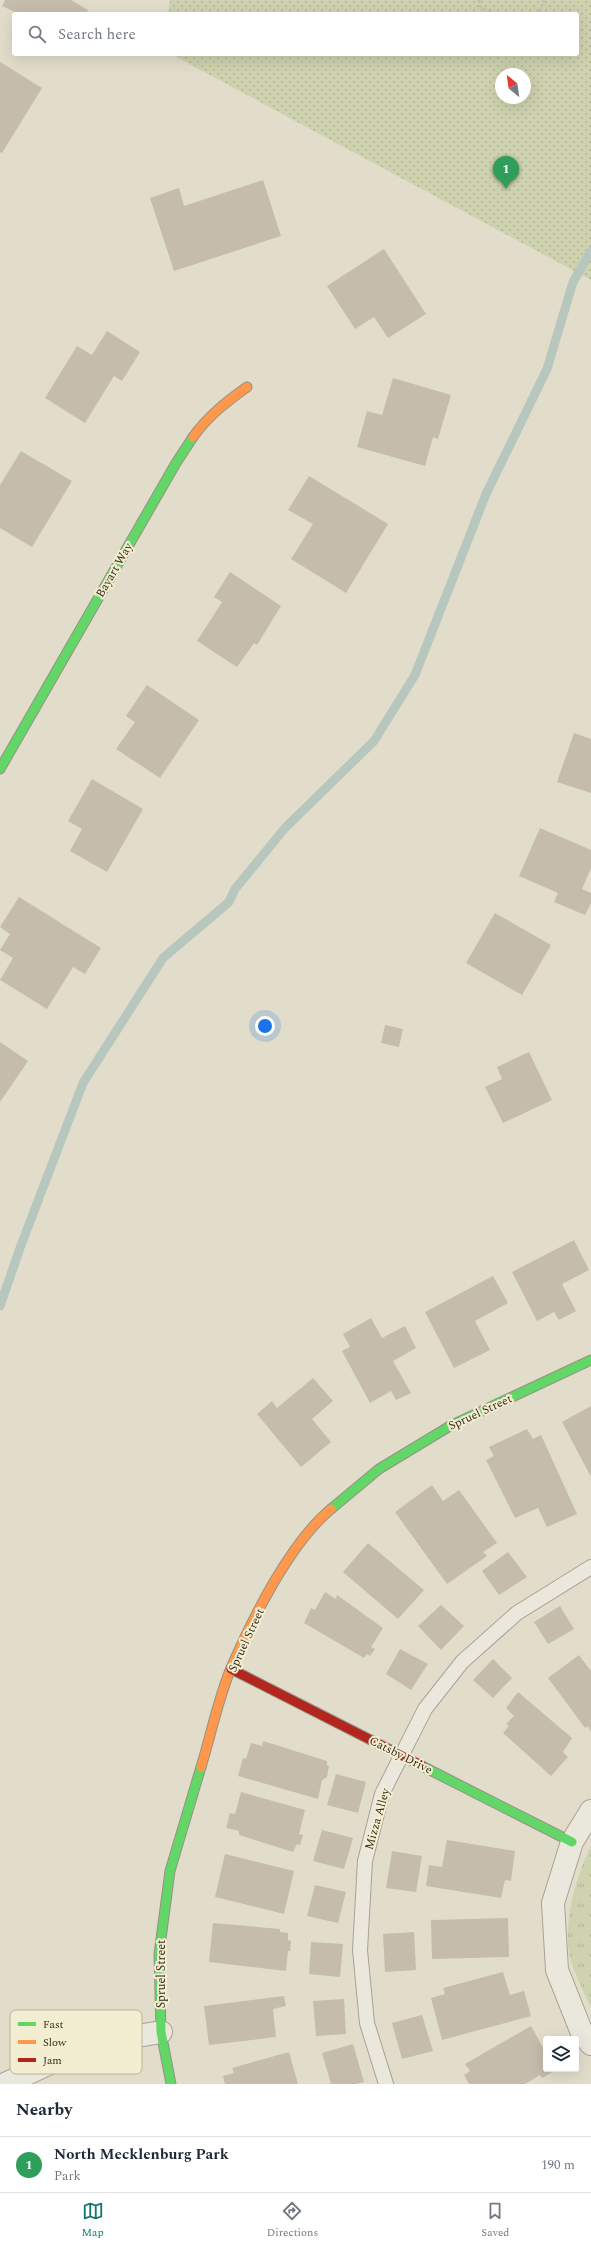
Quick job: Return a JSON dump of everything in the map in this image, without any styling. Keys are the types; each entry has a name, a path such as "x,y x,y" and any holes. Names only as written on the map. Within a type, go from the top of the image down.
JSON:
{"street":[{"name":"Bayart Way","path":"0,767 176,463 203,423 222,404 247,387"},
{"name":"Spruel Street","path":"171,2084 161,2032 159,1954 170,1871 231,1669 276,1578 320,1519 379,1469 450,1426 591,1360"},
{"name":"Catsby Drive","path":"231,1669 572,1842"},
{"path":"591,1810 572,1842 553,1903 557,1970 582,2033 591,2044"},
{"path":"142,2035 161,2032"},
{"path":"5,2084 26,2074"}],"lane":[{"name":"Mizza Alley","path":"386,2084 368,2023 360,1950 365,1861 382,1794 425,1710 462,1662 516,1613 591,1567"}],"path":[{"path":"479,0 480,6 489,12"},
{"path":"538,12 544,0"}],"green space":[{"path":"170,0 591,0 591,280 175,56 579,56 579,12 168,12"},
{"path":"591,1846 591,2008 570,1959 568,1926 572,1898 576,1884"}],"building":[{"path":"5,0 71,0 88,10 87,12 15,12 2,6"},
{"path":"0,62 42,88 2,153 0,152"},
{"path":"263,180 281,236 174,271 150,198 179,188 184,206"},
{"path":"384,249 426,314 388,338 374,317 355,329 327,286"},
{"path":"107,331 140,352 122,381 114,376 85,423 45,398 77,346 92,355"},
{"path":"393,378 451,395 438,439 433,437 425,466 357,447 367,411 382,415"},
{"path":"21,451 72,481 32,547 0,528 0,485"},
{"path":"309,476 388,524 346,593 291,559 313,524 288,510"},
{"path":"230,572 281,606 257,645 254,643 237,667 197,641 222,602 214,597"},
{"path":"147,685 199,720 160,778 116,749 135,722 126,716"},
{"path":"574,733 591,739 591,793 557,782"},
{"path":"92,779 143,809 107,872 70,851 82,829 68,821"},
{"path":"540,828 591,850 591,868 582,889 591,893 591,903 585,915 554,902 558,893 519,876"},
{"path":"19,897 101,948 85,974 73,967 47,1009 0,980 13,958 0,950 10,934 0,927"},
{"path":"495,913 551,945 522,995 466,963"},
{"path":"385,1025 403,1029 399,1047 381,1043"},
{"path":"0,1042 28,1061 0,1102"},
{"path":"529,1052 552,1100 503,1123 485,1087 502,1079 497,1067"},
{"path":"574,1240 589,1270 562,1284 576,1311 559,1320 554,1312 537,1321 512,1272"},
{"path":"493,1276 508,1303 475,1321 490,1350 454,1368 425,1312"},
{"path":"371,1318 382,1338 405,1326 416,1348 393,1361 411,1393 396,1400 391,1391 370,1403 342,1351 350,1347 343,1334"},
{"path":"313,1378 333,1401 312,1419 331,1442 301,1467 257,1414 272,1401 277,1408"},
{"path":"591,1406 591,1477 562,1422"},
{"path":"527,1429 533,1439 541,1435 577,1514 547,1527 538,1508 515,1518 486,1460 494,1456 489,1447"},
{"path":"432,1485 443,1501 459,1490 497,1543 483,1552 487,1556 447,1584 395,1512"},
{"path":"368,1543 424,1590 398,1619 343,1572"},
{"path":"508,1552 527,1577 499,1595 482,1571"},
{"path":"325,1592 336,1599 337,1595 383,1628 371,1647 375,1649 370,1656 367,1654 364,1658 304,1623 311,1608 315,1610"},
{"path":"441,1605 464,1626 441,1650 418,1626"},
{"path":"560,1606 574,1629 548,1644 534,1622"},
{"path":"400,1649 428,1664 411,1690 386,1674"},
{"path":"579,1655 591,1671 591,1732 588,1726 585,1728 548,1678"},
{"path":"493,1659 512,1678 493,1698 473,1680"},
{"path":"518,1692 572,1738 563,1752 568,1757 551,1776 503,1733 509,1726 506,1724 514,1716 506,1708"},
{"path":"263,1741 327,1761 327,1765 329,1766 327,1777 322,1780 318,1799 238,1776 243,1758 246,1759 251,1743 262,1746"},
{"path":"336,1774 366,1782 358,1813 327,1805"},
{"path":"241,1792 305,1810 299,1834 303,1835 300,1845 297,1844 293,1852 239,1835 239,1831 226,1828 230,1813 235,1814"},
{"path":"322,1830 353,1838 344,1869 313,1861"},
{"path":"447,1840 515,1851 511,1881 505,1880 501,1898 426,1886 429,1865 442,1867"},
{"path":"392,1851 422,1856 416,1892 386,1888"},
{"path":"225,1854 294,1871 284,1914 215,1897"},
{"path":"315,1885 346,1892 338,1923 307,1916"},
{"path":"508,1918 509,1957 432,1959 431,1920"},
{"path":"213,1923 280,1929 280,1932 288,1933 288,1940 291,1941 290,1951 288,1951 286,1971 209,1962"},
{"path":"414,1932 416,1970 385,1972 383,1934"},
{"path":"311,1942 343,1944 340,1977 309,1974"},
{"path":"503,1972 510,1995 524,1991 531,2016 442,2040 431,1998 445,1994 443,1988"},
{"path":"284,1996 286,2006 273,2009 276,2037 209,2045 204,2006"},
{"path":"344,1999 346,2034 316,2036 313,2001"},
{"path":"422,2015 433,2051 402,2059 392,2023"},
{"path":"531,2026 543,2048 543,2072 552,2072 542,2078 540,2075 525,2084 469,2084 464,2075 470,2071 465,2064"},
{"path":"353,2044 364,2082 355,2084 331,2084 322,2053"},
{"path":"289,2052 298,2084 225,2084 223,2076 234,2073 232,2068"}],"waterway":[{"path":"0,1306 20,1248 83,1083 163,958 229,902 235,889 285,828 374,741 415,675 486,494 547,369 573,282 591,251"}],"traffic: fast":[{"path":"0,769 176,463 193,437"},
{"path":"331,1509 379,1469 450,1426 591,1360"},
{"path":"422,1766 572,1842"},
{"path":"171,2084 161,2032 159,1954 170,1871 201,1767"}],"traffic: slow":[{"path":"193,437 205,422 247,387"},
{"path":"201,1767 226,1680 261,1605 287,1561 301,1541 331,1509"}],"traffic: jam":[{"path":"231,1669 422,1766"}],"place":[{"name":"North Mecklenburg Park","path":"506,189"}]}
